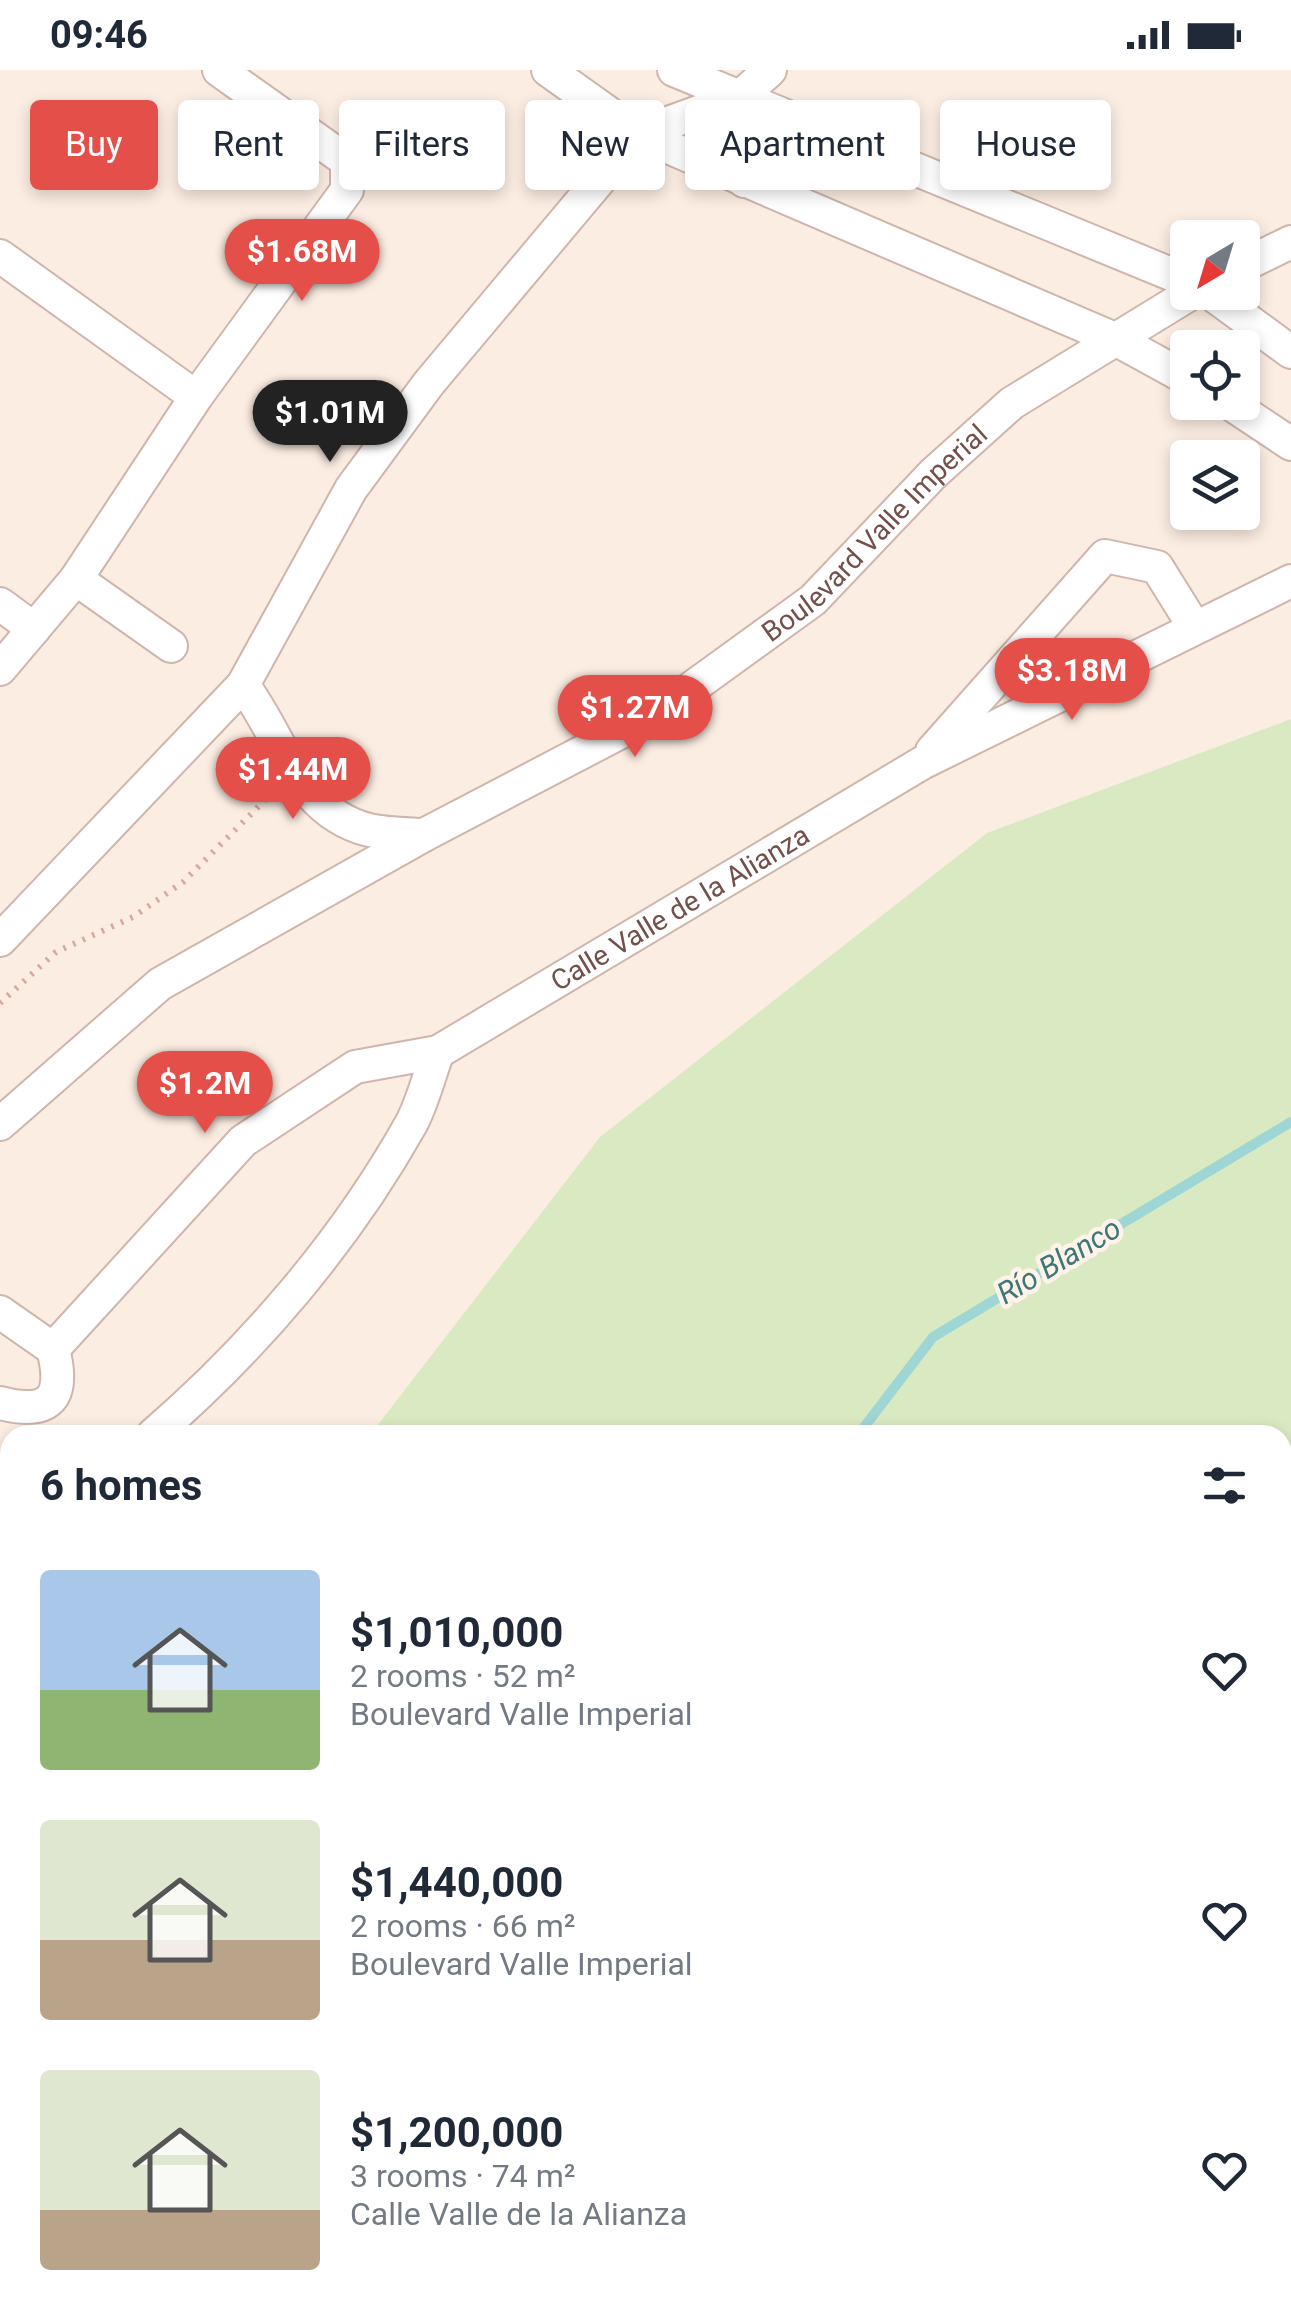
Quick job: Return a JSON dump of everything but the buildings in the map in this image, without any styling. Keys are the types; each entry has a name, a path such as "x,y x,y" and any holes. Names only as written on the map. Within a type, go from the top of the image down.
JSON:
{"street":[{"path":"0,669 76,578 196,397 347,190 347,161 218,70"},
{"path":"548,70 590,100"},
{"path":"674,70 1170,274"},
{"path":"665,124 740,97 770,70"},
{"path":"0,940 243,686 351,489 429,384 591,190"},
{"path":"765,190 1117,340 1170,368"},
{"path":"1260,257 1291,242"},
{"path":"0,256 196,397"},
{"name":"Boulevard Valle Imperial","path":"0,1124 160,984 424,835 657,713 813,600 933,474 1012,403 1170,307"},
{"path":"1234,310 1291,352"},
{"path":"1255,420 1291,444"},
{"name":"Calle Valle de la Alianza","path":"922,764 1104,556 1157,567 1194,628"},
{"path":"76,578 170,646"},
{"name":"Calle Valle de la Alianza","path":"53,1349 243,1141 355,1067 438,1052 922,764 1291,582"},
{"path":"0,604 34,629"},
{"path":"243,686 260,708 292,772 338,819 371,831 424,835"},
{"path":"164,1425 207,1388 328,1251 413,1121 438,1052"},
{"path":"0,1312 53,1349 59,1386 52,1399 40,1407 0,1404"}],"path":[{"path":"0,1003 56,952 133,917 183,882 292,772"}],"green space":[{"path":"1291,719 1291,1425 378,1425 600,1137 987,833"}],"waterway":[{"name":"Río Blanco","path":"866,1425 933,1337 1291,1122"}]}
